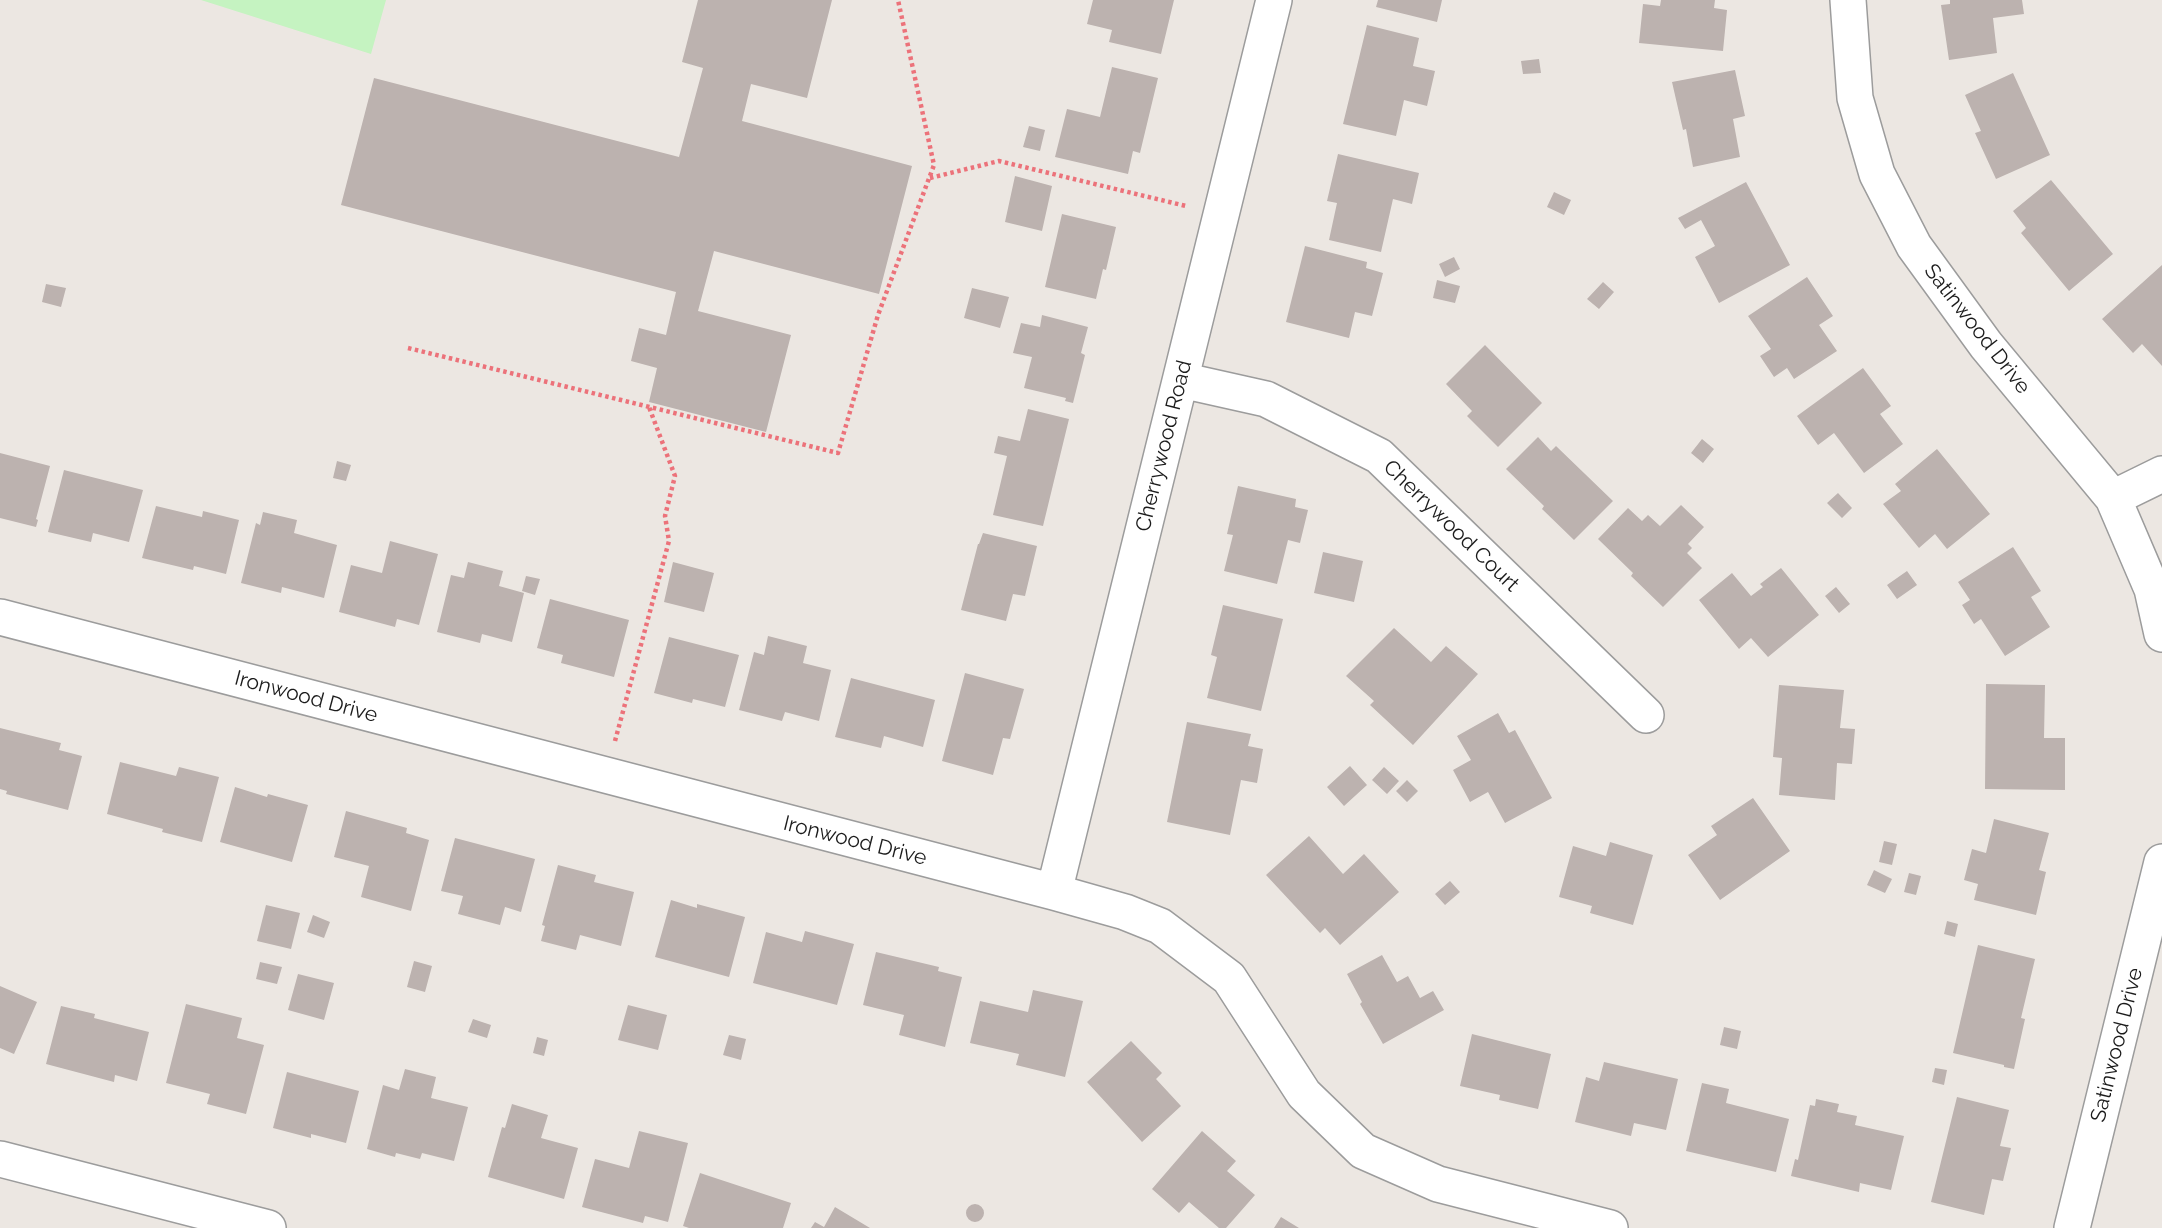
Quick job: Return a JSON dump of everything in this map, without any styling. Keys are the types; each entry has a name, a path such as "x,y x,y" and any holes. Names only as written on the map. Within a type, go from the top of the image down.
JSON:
{"street":[{"name":"Cherrywood Road","path":"1054,892 1274,0"},
{"name":"Satinwood Drive","path":"1848,0 1855,98 1877,174 1914,246 1986,345 2113,498 2152,589 2162,634"},
{"name":"Cherrywood Court","path":"1181,380 1266,399 1379,456 1646,715"},
{"path":"2113,498 2162,474"},
{"name":"Ironwood Drive","path":"0,617 1125,912 1160,926 1229,978 1304,1094 1363,1151 1438,1184 1554,1221 1610,1228"},
{"name":"Satinwood Drive","path":"2072,1228 2162,862"},
{"path":"0,1159 268,1228"}],"path":[{"path":"408,348 838,453 878,315 934,165 898,0"},
{"path":"929,178 999,161 1221,215"},
{"path":"605,776 669,541 665,516 675,476 649,406"}],"green space":[{"path":"201,0 386,0 371,54"}],"building":[{"path":"698,0 832,0 807,98 751,84 742,121 912,166 879,294 714,251 698,311 791,335 766,432 649,402 657,368 631,361 639,328 666,335 676,292 341,205 374,78 679,157 703,68 682,62"},
{"path":"1093,0 1174,0 1161,54 1109,42 1112,30 1087,24"},
{"path":"1378,0 1442,0 1437,22 1376,7"},
{"path":"1661,0 1715,0 1714,8 1727,10 1723,51 1639,43 1643,4 1660,6"},
{"path":"1950,0 2022,0 2024,14 1993,18 1997,53 1949,60 1941,5 1950,4"},
{"path":"1367,25 1419,38 1413,66 1435,71 1427,106 1404,100 1396,136 1343,124"},
{"path":"1539,59 1541,73 1523,74 1521,61"},
{"path":"1112,67 1158,78 1140,153 1133,151 1128,174 1055,157 1067,109 1100,117"},
{"path":"1735,70 1745,116 1733,119 1740,157 1693,167 1686,129 1683,130 1672,82"},
{"path":"2013,73 2050,155 1996,179 1975,133 1981,131 1965,95"},
{"path":"1029,126 1045,130 1040,151 1023,147"},
{"path":"1338,154 1419,173 1412,204 1393,199 1381,252 1329,240 1337,203 1327,201"},
{"path":"1015,176 1052,186 1042,231 1005,222"},
{"path":"2051,180 2113,254 2069,291 2021,233 2026,228 2013,211"},
{"path":"1746,182 1790,265 1719,303 1695,257 1715,246 1701,220 1685,229 1678,218"},
{"path":"1554,192 1571,200 1564,215 1547,207"},
{"path":"1062,214 1116,227 1096,299 1045,287"},
{"path":"1305,246 1367,262 1366,268 1383,273 1372,316 1355,312 1349,338 1286,322"},
{"path":"1454,257 1460,269 1445,277 1439,264"},
{"path":"2162,265 2162,366 2142,344 2133,353 2102,319"},
{"path":"1807,277 1833,316 1819,325 1837,351 1794,379 1787,368 1774,377 1760,356 1771,349 1748,316"},
{"path":"1437,280 1460,286 1455,303 1433,298"},
{"path":"1603,282 1614,292 1599,309 1587,299"},
{"path":"46,284 66,288 61,307 42,302"},
{"path":"972,288 1009,297 1000,328 964,318"},
{"path":"1042,315 1088,327 1081,353 1085,355 1073,403 1065,401 1066,398 1024,388 1032,357 1013,353 1021,323 1040,327"},
{"path":"1485,345 1542,403 1498,447 1467,416 1472,411 1446,384"},
{"path":"1863,368 1891,406 1880,414 1903,444 1864,473 1834,433 1818,445 1797,416"},
{"path":"1028,409 1069,419 1043,526 993,515 1007,456 994,453 998,436 1020,441"},
{"path":"1538,437 1551,451 1556,446 1613,501 1574,540 1506,469"},
{"path":"1702,439 1714,449 1703,463 1691,453"},
{"path":"1937,449 1990,514 1947,549 1935,534 1919,548 1883,504 1901,491 1895,484"},
{"path":"0,453 50,466 36,527 0,518"},
{"path":"337,461 351,465 346,481 333,478"},
{"path":"64,470 143,490 129,542 93,533 91,542 48,532"},
{"path":"1238,486 1296,499 1295,507 1308,510 1300,543 1288,540 1277,584 1224,571 1233,535 1227,534"},
{"path":"1838,493 1852,508 1842,518 1827,503"},
{"path":"1681,505 1704,527 1688,544 1692,548 1687,553 1702,568 1663,607 1598,539 1628,508 1642,521 1648,515 1660,526"},
{"path":"156,506 202,517 203,511 239,520 226,574 194,566 193,570 142,558"},
{"path":"263,512 297,520 294,533 337,545 324,598 282,587 281,593 241,583 256,523 260,525"},
{"path":"983,533 1037,546 1025,596 1013,594 1006,621 961,610"},
{"path":"390,541 438,554 419,625 397,619 395,627 339,612 351,565 382,573"},
{"path":"2013,547 2041,591 2031,597 2050,627 2005,656 1981,619 1974,624 1962,605 1970,600 1958,582"},
{"path":"1323,552 1363,561 1354,602 1314,593"},
{"path":"468,562 503,571 499,586 524,593 512,642 482,634 480,643 437,632 451,575 464,578"},
{"path":"673,562 714,573 704,612 664,602"},
{"path":"1781,568 1819,615 1768,657 1751,638 1739,649 1699,600 1732,573 1751,596 1763,587 1760,584"},
{"path":"1907,571 1917,585 1897,599 1887,585"},
{"path":"526,576 540,579 535,595 522,591"},
{"path":"1836,587 1850,604 1839,613 1825,596"},
{"path":"550,599 629,620 614,677 561,663 563,655 537,648"},
{"path":"1223,605 1283,619 1261,711 1207,698 1217,657 1211,655"},
{"path":"1394,628 1431,662 1446,646 1478,674 1413,745 1370,705 1374,701 1346,676"},
{"path":"768,636 807,646 803,663 831,670 819,721 785,712 782,721 739,710 754,652 764,655"},
{"path":"669,637 739,655 725,707 693,699 692,703 654,693"},
{"path":"965,673 1024,689 1010,739 1003,738 993,775 942,761"},
{"path":"851,678 935,700 923,747 884,736 881,748 835,737"},
{"path":"1986,684 2045,685 2044,738 2065,738 2065,790 1985,789"},
{"path":"1779,685 1844,690 1840,728 1855,729 1852,764 1837,763 1835,800 1779,795 1782,758 1773,757"},
{"path":"1498,713 1509,733 1515,730 1552,798 1505,823 1488,792 1470,802 1453,770 1471,760 1457,736"},
{"path":"1187,722 1251,734 1248,746 1263,749 1257,783 1241,780 1230,835 1167,822"},
{"path":"0,728 61,743 59,750 82,756 68,810 6,794 7,791 0,789"},
{"path":"120,762 176,776 179,767 219,777 202,842 107,814"},
{"path":"1350,766 1367,785 1344,806 1327,787"},
{"path":"1384,767 1399,781 1387,794 1372,780"},
{"path":"1407,780 1418,791 1407,802 1396,791"},
{"path":"235,787 308,805 292,862 220,842"},
{"path":"1753,798 1790,851 1720,900 1688,855 1717,835 1711,826"},
{"path":"346,811 407,828 406,833 429,840 411,911 361,897 369,866 334,857"},
{"path":"1994,819 2049,833 2039,870 2046,872 2036,915 1974,900 1978,884 1964,880 1972,849 1986,853"},
{"path":"1309,836 1343,874 1364,854 1399,892 1340,945 1325,928 1320,933 1266,875"},
{"path":"455,838 535,859 521,912 505,907 500,925 458,914 463,896 441,891"},
{"path":"1884,841 1897,844 1892,865 1879,862"},
{"path":"1610,842 1653,855 1633,925 1590,913 1592,906 1559,897 1573,846 1606,856"},
{"path":"558,865 596,875 594,882 634,892 621,946 580,935 576,950 541,941 545,926 542,925"},
{"path":"1874,870 1892,879 1885,893 1867,885"},
{"path":"1909,873 1921,876 1916,895 1904,892"},
{"path":"1450,881 1460,892 1445,905 1435,894"},
{"path":"671,900 745,917 729,977 655,957"},
{"path":"266,905 300,913 291,949 257,941"},
{"path":"313,915 330,922 324,938 307,932"},
{"path":"1947,921 1958,924 1955,937 1944,934"},
{"path":"805,931 854,944 837,1005 753,983 766,932 802,942"},
{"path":"1978,945 2035,959 2021,1018 2025,1019 2014,1069 1953,1053"},
{"path":"876,952 939,967 938,971 962,977 945,1047 899,1035 904,1015 863,1005"},
{"path":"1382,955 1397,982 1408,976 1420,998 1433,991 1444,1010 1383,1044 1360,1004 1362,1002 1347,974"},
{"path":"414,961 432,966 425,992 407,987"},
{"path":"260,962 282,967 277,984 256,979"},
{"path":"298,974 334,983 324,1020 288,1010"},
{"path":"0,986 37,1002 14,1054 0,1048"},
{"path":"1033,990 1083,1001 1065,1077 1016,1065 1019,1054 970,1043 980,1001 1028,1012"},
{"path":"186,1004 242,1018 237,1038 264,1045 246,1114 207,1104 210,1094 166,1083"},
{"path":"628,1005 667,1015 658,1050 618,1040"},
{"path":"61,1006 95,1014 94,1018 149,1032 137,1081 115,1075 114,1082 46,1064"},
{"path":"473,1019 491,1025 487,1038 468,1032"},
{"path":"1724,1027 1741,1031 1737,1049 1720,1045"},
{"path":"1472,1034 1551,1054 1538,1109 1499,1100 1500,1095 1460,1086"},
{"path":"729,1035 746,1039 741,1060 723,1055"},
{"path":"537,1037 548,1040 544,1056 533,1053"},
{"path":"1131,1041 1162,1073 1156,1079 1181,1106 1142,1142 1087,1082"},
{"path":"1604,1062 1678,1079 1666,1130 1634,1123 1631,1136 1575,1122 1586,1077 1599,1081"},
{"path":"1935,1068 1947,1070 1944,1085 1932,1082"},
{"path":"405,1069 436,1077 431,1098 468,1107 454,1161 422,1153 420,1159 396,1153 395,1157 367,1149 383,1085 399,1090"},
{"path":"287,1072 359,1091 346,1143 311,1134 311,1138 273,1128"},
{"path":"1702,1083 1729,1089 1726,1103 1789,1119 1776,1172 1686,1151"},
{"path":"1957,1097 2009,1110 2000,1146 2011,1148 2003,1181 1992,1179 1984,1215 1931,1202"},
{"path":"1816,1099 1839,1104 1837,1112 1857,1116 1855,1125 1904,1136 1891,1190 1860,1183 1859,1192 1791,1176 1795,1159 1798,1160 1810,1105 1815,1106"},
{"path":"512,1104 548,1115 541,1138 578,1148 564,1199 488,1177 502,1127 505,1128"},
{"path":"639,1131 688,1143 668,1222 645,1216 643,1223 582,1207 595,1159 629,1168"},
{"path":"1202,1131 1236,1161 1227,1171 1255,1195 1226,1228 1219,1228 1189,1202 1179,1213 1152,1189"},
{"path":"700,1173 791,1203 783,1228 683,1226"},
{"path":"975,1204 981,1207 984,1213 981,1219 975,1222 969,1219 966,1213 969,1207"},
{"path":"835,1207 870,1228 811,1228 815,1222 824,1227"},
{"path":"1281,1217 1299,1228 1274,1228"}]}
